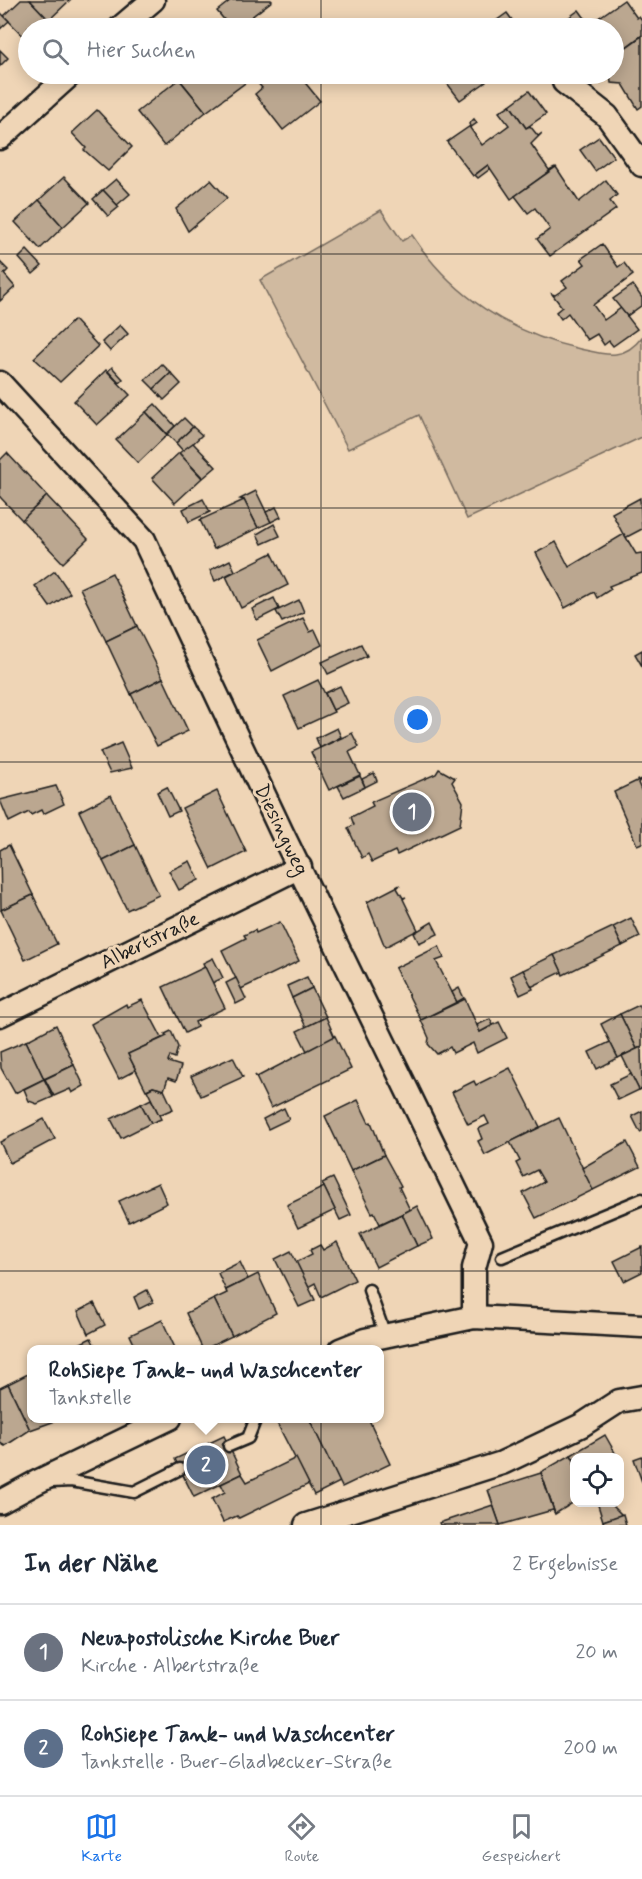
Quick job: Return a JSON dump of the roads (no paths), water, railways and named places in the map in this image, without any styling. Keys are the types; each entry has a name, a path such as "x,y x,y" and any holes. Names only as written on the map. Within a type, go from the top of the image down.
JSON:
{"street":[{"path":"132,18 153,0"},
{"path":"0,138 60,84"},
{"path":"567,84 607,116 642,165"},
{"name":"Diesingweg","path":"0,383 144,540 481,1242 474,1268 474,1317"},
{"name":"Albertstraße","path":"0,1015 300,867"},
{"path":"355,1345 385,1335 474,1317 642,1326"},
{"path":"306,1525 502,1463 582,1425 619,1401 642,1397"},
{"path":"0,1503 37,1482 162,1423"}],"lane":[{"path":"502,1257 642,1199"},
{"path":"369,1290 385,1335"},
{"path":"229,1446 248,1438 254,1423"},
{"path":"37,1482 71,1481 134,1492 180,1469"}],"place":[{"name":"Neuapostolische Kirche Buer","path":"412,812"},
{"name":"Rohsiepe Tank- und Waschcenter","path":"206,1465"}]}
